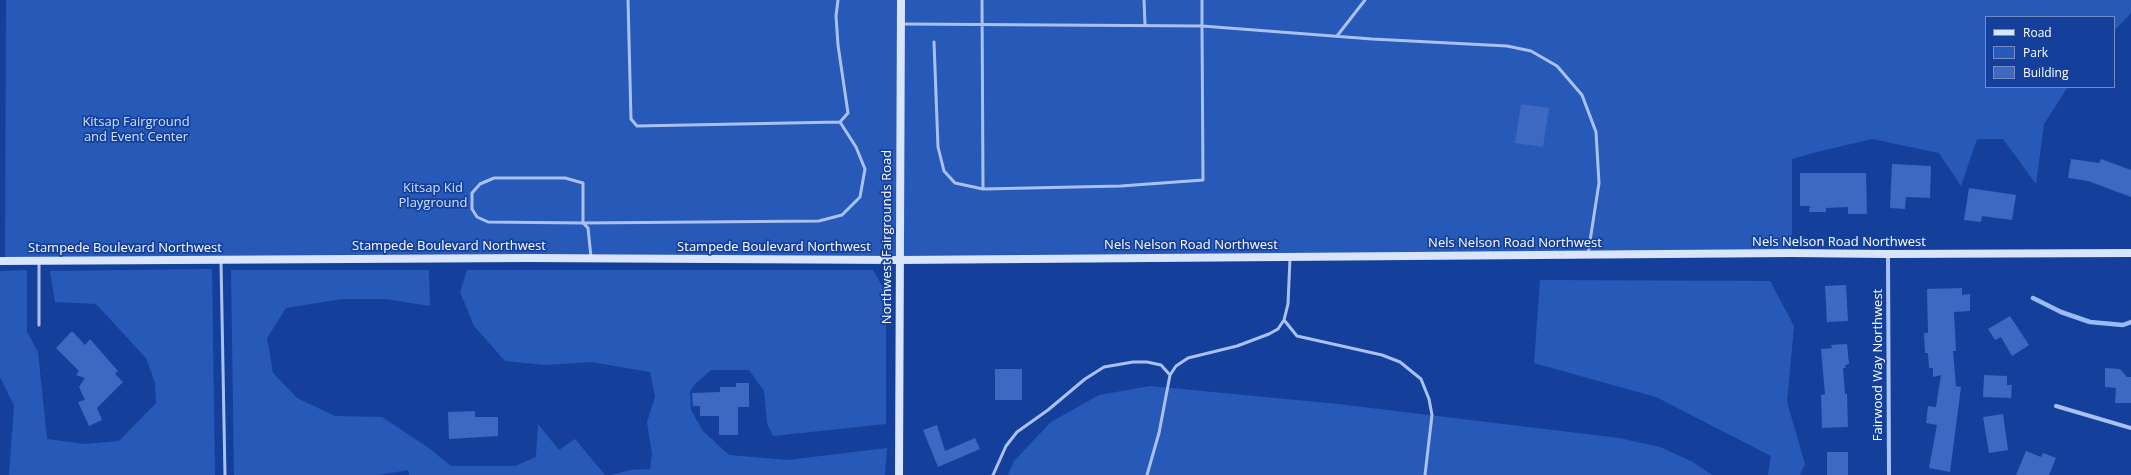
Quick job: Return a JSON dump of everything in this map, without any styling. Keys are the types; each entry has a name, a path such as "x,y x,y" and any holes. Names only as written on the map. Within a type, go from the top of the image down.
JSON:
{"street":[{"name":"Northwest Fairgrounds Road","path":"899,475 901,0"},
{"name":"Nels Nelson Road Northwest","path":"899,260 1588,254 2131,253"},
{"name":"Fairwood Way Northwest","path":"1888,254 1889,475"},
{"name":"Stampede Boulevard Northwest","path":"0,261 591,258 899,260"},
{"path":"2056,406 2131,428"}],"lane":[{"path":"628,0 630,119 637,126 840,122 848,113 838,45 836,16 838,0"},
{"path":"982,0 982,189"},
{"path":"1144,0 1144,24"},
{"path":"934,42 938,147 944,171 955,183 982,189 1121,186 1203,180 1202,0"},
{"path":"1337,36 1366,0"},
{"path":"900,24 1144,24 1202,26 1507,46 1531,51 1557,66 1582,95 1596,132 1599,183 1588,254"},
{"path":"591,258 588,228 583,223 583,183 565,178 494,178 480,184 472,193 472,209 477,217 488,222 583,223 819,221 842,215 860,198 865,169 856,147 840,122"},
{"path":"1147,475 1159,433 1170,375 1176,366 1188,358 1237,346 1278,329 1284,320 1288,304 1290,257"},
{"path":"221,259 225,475"},
{"path":"39,325 40,261"},
{"path":"1284,320 1297,336 1382,355 1400,362 1421,379 1429,399 1432,415 1425,475"},
{"path":"993,475 1006,446 1017,432 1048,410 1085,379 1104,367 1133,362 1147,362 1161,365 1170,375"}],"green space":[{"name":"Kitsap Fairground and Event Center","path":"6,0 2131,0 2131,13 2115,30 2115,16 1985,16 1985,88 2067,88 2044,124 2036,184 2003,139 1977,139 1961,186 1939,153 1872,139 1792,159 1792,253 5,261"},
{"path":"212,269 215,475 9,475 14,406 0,377 0,271 27,270 27,332 38,352 47,439 85,444 119,441 156,403 155,383 146,358 96,304 55,302 50,271"},
{"path":"231,270 429,270 430,306 385,299 342,299 286,308 267,338 273,373 297,398 335,416 382,417 430,449 451,466 515,466 536,457 538,424 559,450 575,439 605,475 409,475 408,470 379,475 234,475"},
{"path":"467,270 873,270 886,293 886,424 773,436 767,423 764,391 749,370 711,370 694,385 690,392 691,410 703,431 729,455 787,460 887,448 885,475 612,475 629,470 650,469 652,454 647,422 655,397 650,372 591,362 545,365 505,361 474,326 460,292"},
{"path":"1540,280 1770,281 1794,326 1787,402 1805,464 1800,475 1768,475 1771,456 1656,397 1534,363"},
{"path":"1150,386 1338,404 1619,438 1660,447 1693,462 1712,475 1008,475 1014,461 1051,422 1099,395"}],"building":[{"path":"1521,104 1549,108 1543,147 1515,143"},
{"path":"2071,159 2099,163 2101,159 2131,170 2131,197 2088,181 2068,178"},
{"path":"1892,164 1931,166 1930,198 1906,197 1905,209 1890,208"},
{"path":"1800,173 1866,173 1867,214 1848,214 1848,207 1826,208 1826,212 1809,212 1810,206 1800,206"},
{"path":"1969,188 2016,195 2012,220 1982,216 1981,222 1964,220"},
{"path":"1846,285 1848,321 1827,322 1825,286"},
{"path":"1962,288 1962,295 1970,294 1970,311 1954,312 1956,351 1953,351 1956,386 1961,387 1950,472 1929,468 1937,425 1926,423 1928,406 1936,407 1941,375 1933,377 1933,368 1929,368 1928,353 1925,353 1924,333 1928,333 1927,289"},
{"path":"2010,316 2029,345 2012,356 2001,337 1995,340 1988,329"},
{"path":"72,331 85,345 90,339 118,371 115,374 123,382 97,408 102,420 89,426 78,402 85,400 79,387 85,378 76,375 79,371 56,348"},
{"path":"1847,344 1849,364 1845,365 1846,368 1843,368 1845,394 1847,394 1848,427 1822,428 1821,395 1825,394 1821,349 1832,348 1831,345"},
{"path":"2105,368 2120,369 2127,377 2131,377 2131,403 2115,403 2116,388 2105,387"},
{"path":"995,369 1022,369 1022,400 995,400"},
{"path":"1984,375 2007,376 2007,385 2012,385 2011,398 1983,397"},
{"path":"736,383 749,383 749,407 738,407 738,435 719,435 719,416 700,416 700,406 693,406 692,393 720,392 720,387 736,387"},
{"path":"475,411 475,417 498,417 498,436 449,439 448,412"},
{"path":"2003,414 2008,450 1989,453 1983,417"},
{"path":"937,425 945,451 975,438 980,449 938,467 923,430"},
{"path":"2026,451 2041,457 2043,453 2056,458 2049,475 2016,475"},
{"path":"1827,452 1848,452 1848,475 1827,475"}],"waterway":[{"path":"2033,298 2061,312 2090,322 2123,325 2131,322"}],"park label":[{"name":"Kitsap Kid Playground","path":"433,196"}]}
